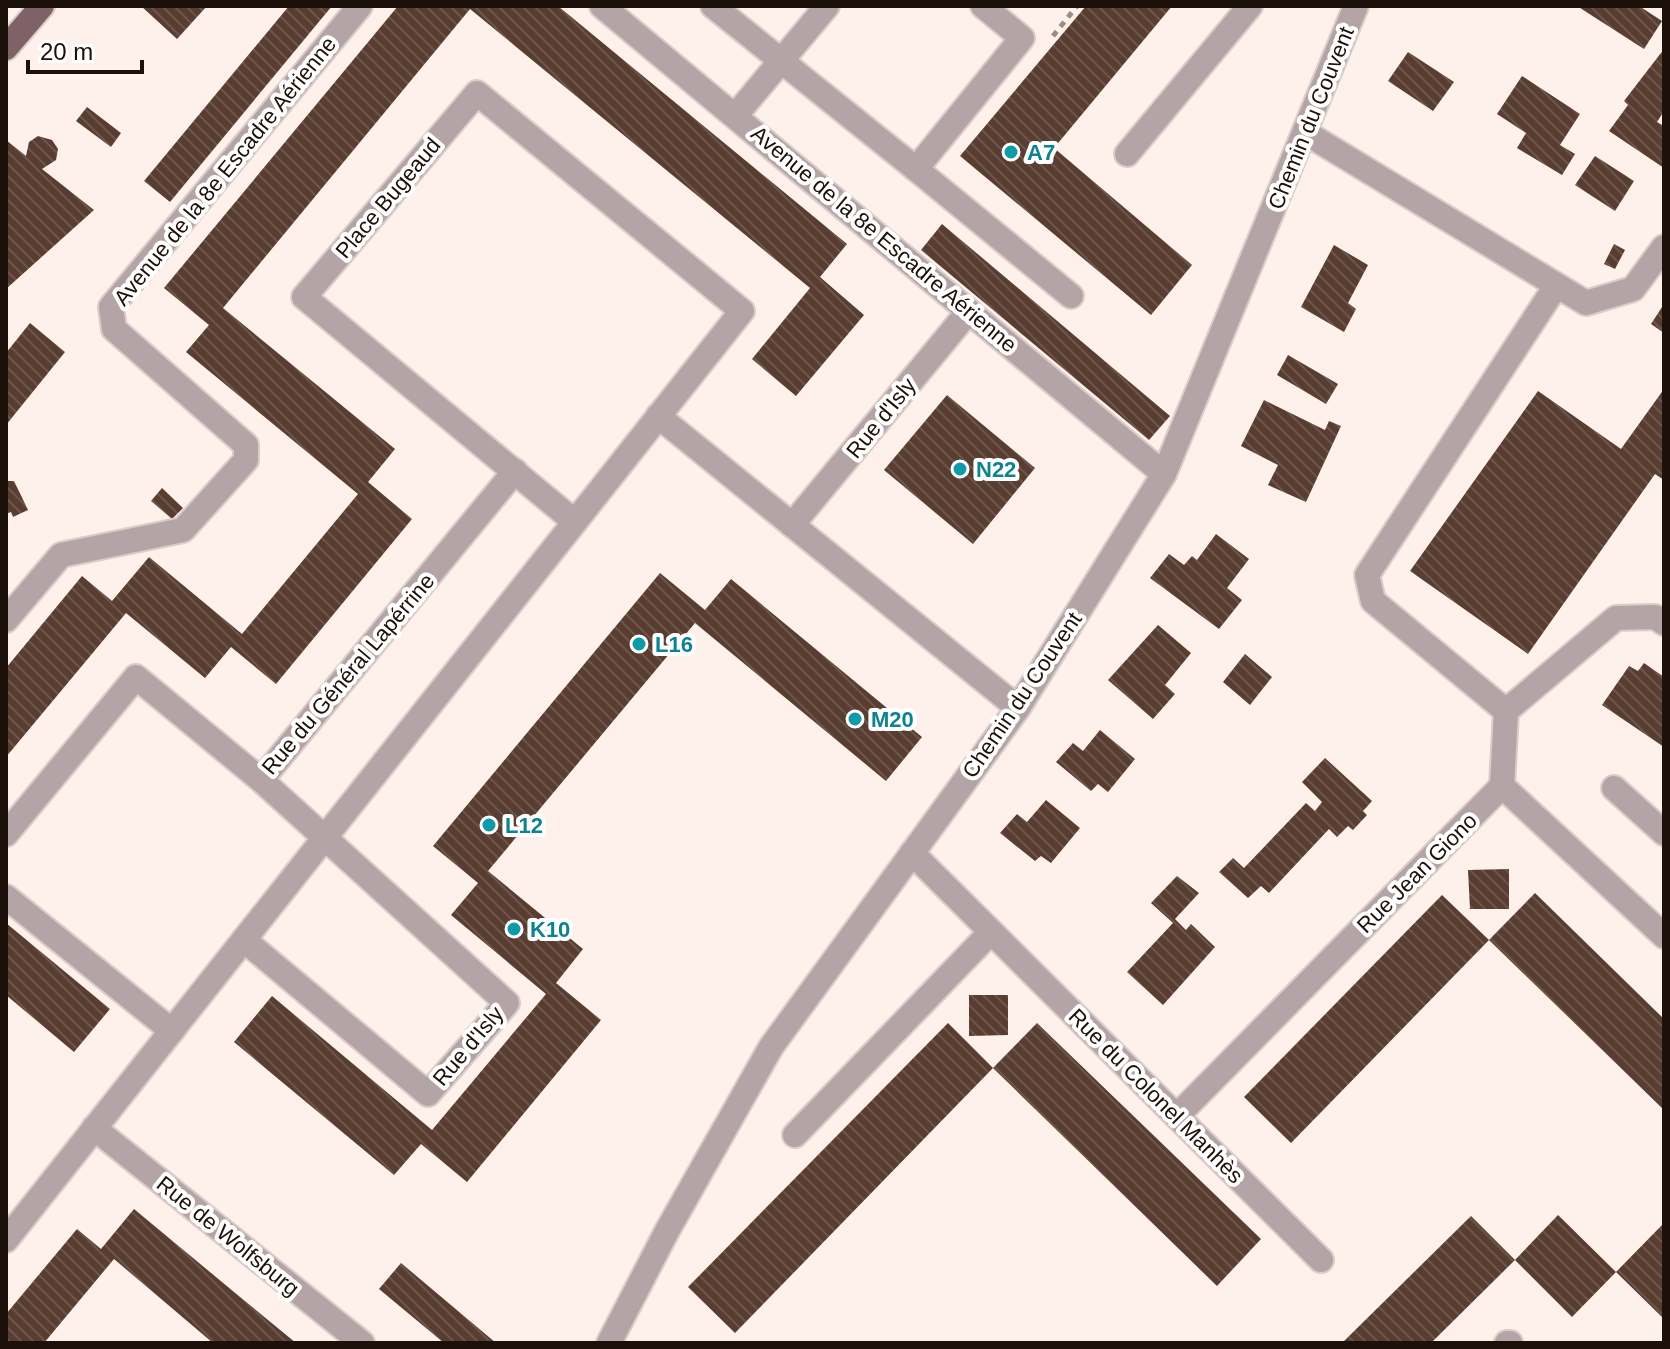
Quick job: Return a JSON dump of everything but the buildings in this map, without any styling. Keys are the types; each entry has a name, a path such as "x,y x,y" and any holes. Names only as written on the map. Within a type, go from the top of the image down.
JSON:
{"main road":[{"path":"6,48 42,6"}],"street":[{"name":"Avenue de la 8e Escadre Aérienne","path":"6,620 61,555 183,530 246,460 246,445 114,329 111,307 360,6"},
{"name":"Avenue de la 8e Escadre Aérienne","path":"602,6 1164,474"},
{"path":"713,6 1071,296"},
{"path":"735,116 827,6"},
{"path":"916,169 1022,38 983,6"},
{"path":"1127,154 1250,6"},
{"name":"Chemin du Couvent","path":"612,1342 667,1231 771,1047 1018,708 1164,474 1356,6"},
{"name":"Place Bugeaud","path":"575,522 304,297 477,93 742,311 658,416"},
{"path":"1306,133 1586,303 1633,289 1664,247"},
{"path":"1506,711 1373,601 1367,575 1556,286"},
{"name":"Rue d'Isly","path":"792,525 969,311"},
{"path":"6,1240 658,416 1018,708"},
{"name":"Rue du Général Lapérrine","path":"6,834 136,677 261,780 515,471"},
{"path":"1664,623 1655,617 1616,618 1506,711 1502,786 1664,936"},
{"path":"261,780 325,837"},
{"name":"Rue Jean Giono","path":"1177,1116 1502,786"},
{"path":"1614,788 1664,833"},
{"name":"Rue d'Isly","path":"244,940 428,1094 507,1003 325,837"},
{"name":"Rue du Colonel Manhès","path":"912,853 1321,1260"},
{"path":"6,897 172,1031"},
{"path":"795,1135 991,932"},
{"name":"Rue de Wolfsburg","path":"94,1128 362,1343"}],"place":[{"name":"A7","path":"1011,152"},
{"name":"N22","path":"960,469"},
{"name":"L16","path":"639,644"},
{"name":"M20","path":"855,719"},
{"name":"L12","path":"489,825"},
{"name":"K10","path":"514,929"}]}
